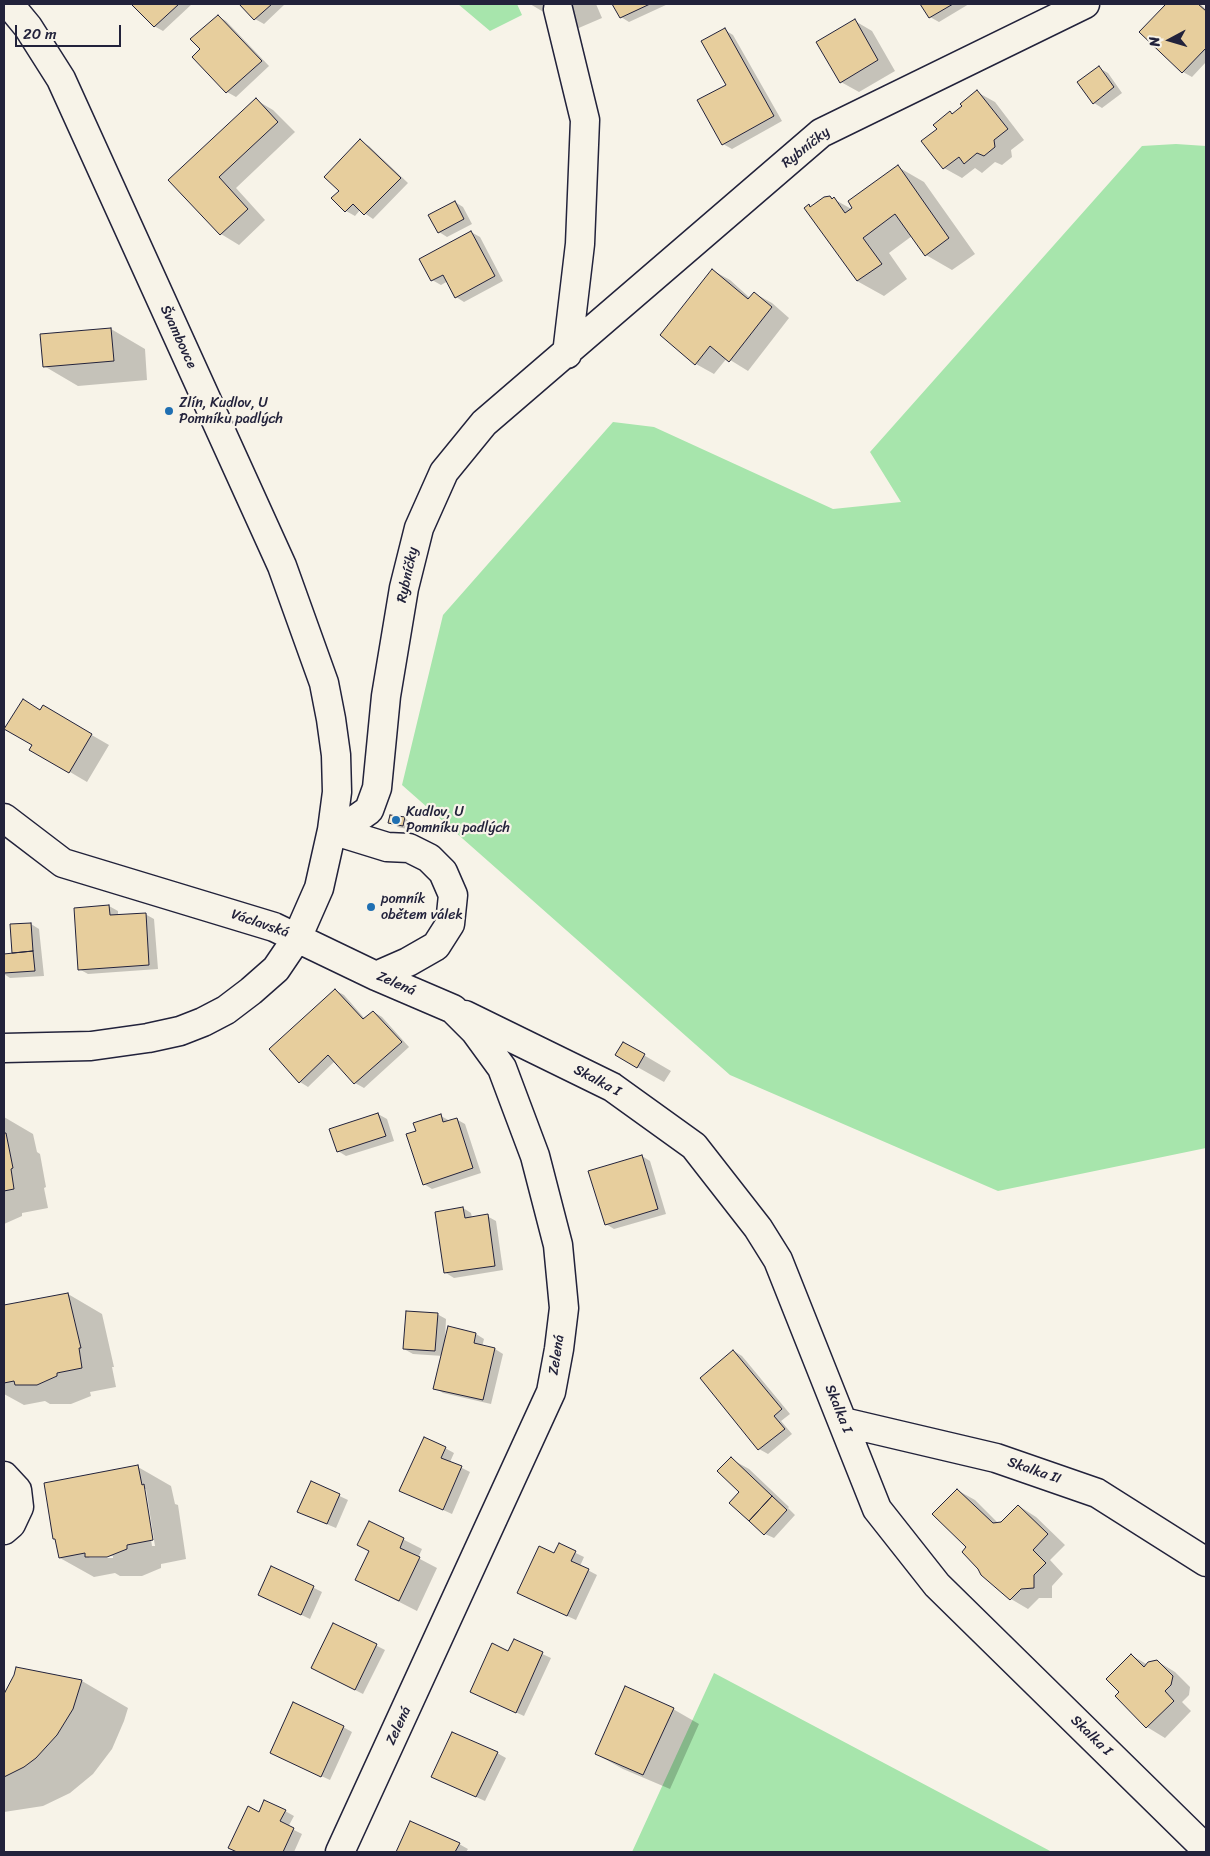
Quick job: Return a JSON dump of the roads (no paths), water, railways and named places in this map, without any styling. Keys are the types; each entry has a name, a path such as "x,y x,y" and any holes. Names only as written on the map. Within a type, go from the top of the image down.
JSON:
{"street":[{"name":"Švambovce","path":"9,4 28,27 61,79 282,566 324,683 336,755 337,792 332,830 319,888 298,938"},
{"name":"Rybníčky","path":"332,830 352,822 369,810 377,788 386,696 404,588 419,528 444,472 484,423 567,354 821,133 1085,4"},
{"path":"558,9 585,120 580,244 567,354"},
{"name":"Václavská","path":"4,818 63,863 274,927 298,938 276,969 251,992 226,1010 204,1022 180,1031 148,1038 91,1046 4,1048"},
{"path":"332,830 387,847 409,848 429,858 443,872 453,895 450,924 436,946 408,962 376,976"},
{"name":"Zelená","path":"298,938 376,976 453,1009 475,1032 502,1068 536,1156 558,1246 564,1308 551,1392 340,1852"},
{"name":"Skalka I","path":"453,1009 612,1087 694,1146 758,1228 778,1260 877,1509 936,1585 1206,1849"},
{"name":"Skalka II","path":"843,1422 996,1458 1097,1493 1206,1562"},
{"path":"4,1476 17,1490 19,1507 11,1524 4,1530"}],"place":[{"name":"Zlín, Kudlov, U Pomníku padlých","path":"169,411"},
{"name":"Kudlov, U Pomníku padlých","path":"396,820"},
{"name":"pomník obětem válek","path":"371,907"}]}
